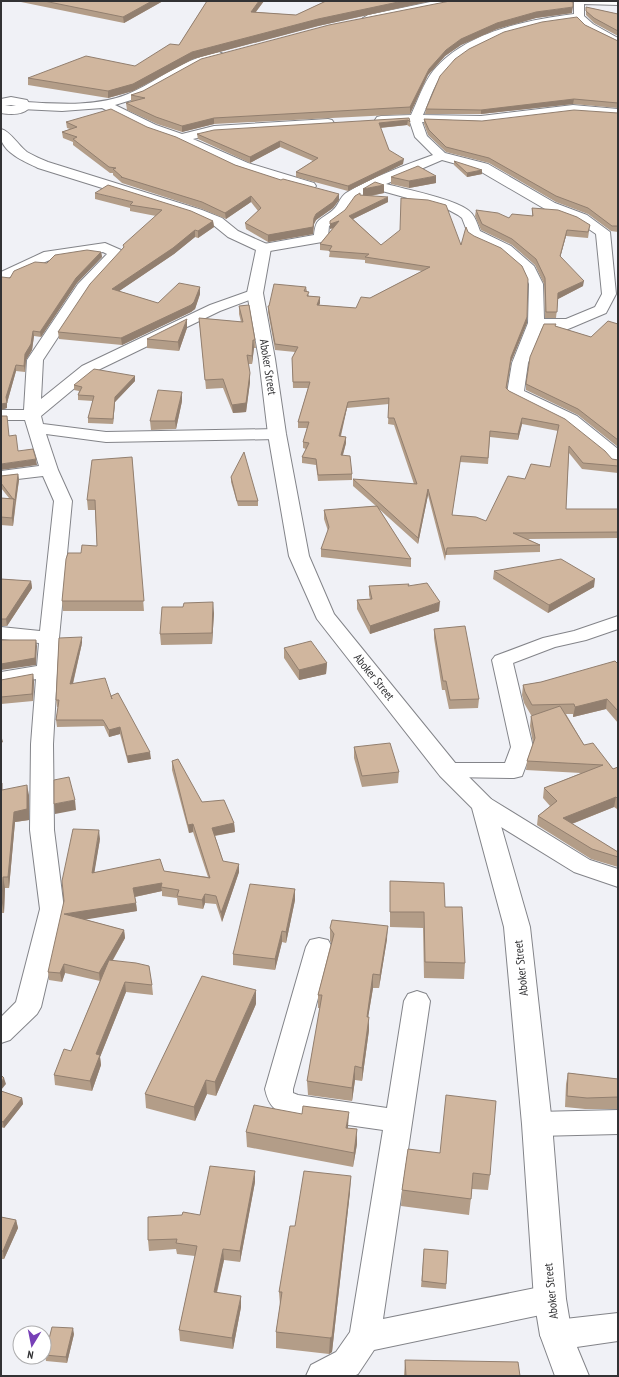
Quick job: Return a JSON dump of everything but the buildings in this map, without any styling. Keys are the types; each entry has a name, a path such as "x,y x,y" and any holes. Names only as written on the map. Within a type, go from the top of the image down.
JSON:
{"main road":[{"path":"1,96 14,107"},
{"path":"1,103 14,107"},
{"path":"1,117 14,107"},
{"path":"1,133 23,156 43,165 197,213 217,221 233,234 264,248"},
{"name":"Aboker Street","path":"264,248 255,293 267,359 277,434 299,556 324,615 448,770 483,806 517,927 537,1124 550,1299 556,1335 572,1376"}],"street":[{"path":"359,20 421,6 457,1"},
{"path":"578,16 580,1 618,2"},
{"path":"578,16 588,26 618,42"},
{"path":"536,323 568,324 600,310 609,294 603,232 582,218 550,206 483,167 441,156 421,137 415,118 437,74 457,54 506,30 557,18 578,16"},
{"path":"14,107 68,107 103,104 123,100 139,94 192,64 229,52"},
{"path":"103,104 152,128 181,138 235,164 278,178 321,189"},
{"path":"370,121 415,118 481,120 574,109 618,113"},
{"path":"181,138 214,130 340,123"},
{"path":"264,248 317,239 321,237 322,224 339,212 349,197 400,172 441,156"},
{"path":"374,184 452,206 463,212 468,217 474,233 479,238 506,249 529,268 536,284 536,323 520,363 515,393 572,420 611,452 618,460"},
{"path":"335,193 349,197"},
{"path":"1,277 49,255 105,247 116,253 83,287 34,360 34,421 49,470 63,501 49,638 42,744 42,830 52,909 28,1007 1,1033"},
{"path":"34,421 88,369 216,308 255,293"},
{"path":"1,415 106,437 277,434"},
{"path":"1,476 49,470"},
{"path":"448,770 514,771 522,747 502,660 550,642 579,636 618,622"},
{"path":"1,634 49,638"},
{"path":"1,679 47,670"},
{"path":"483,806 582,866 618,878"},
{"path":"319,947 279,1088 281,1099 292,1106 398,1121"},
{"path":"322,1376 347,1363 364,1337 417,1001"},
{"path":"537,1124 618,1122"},
{"path":"364,1337 550,1299"},
{"path":"556,1335 618,1327"}]}
